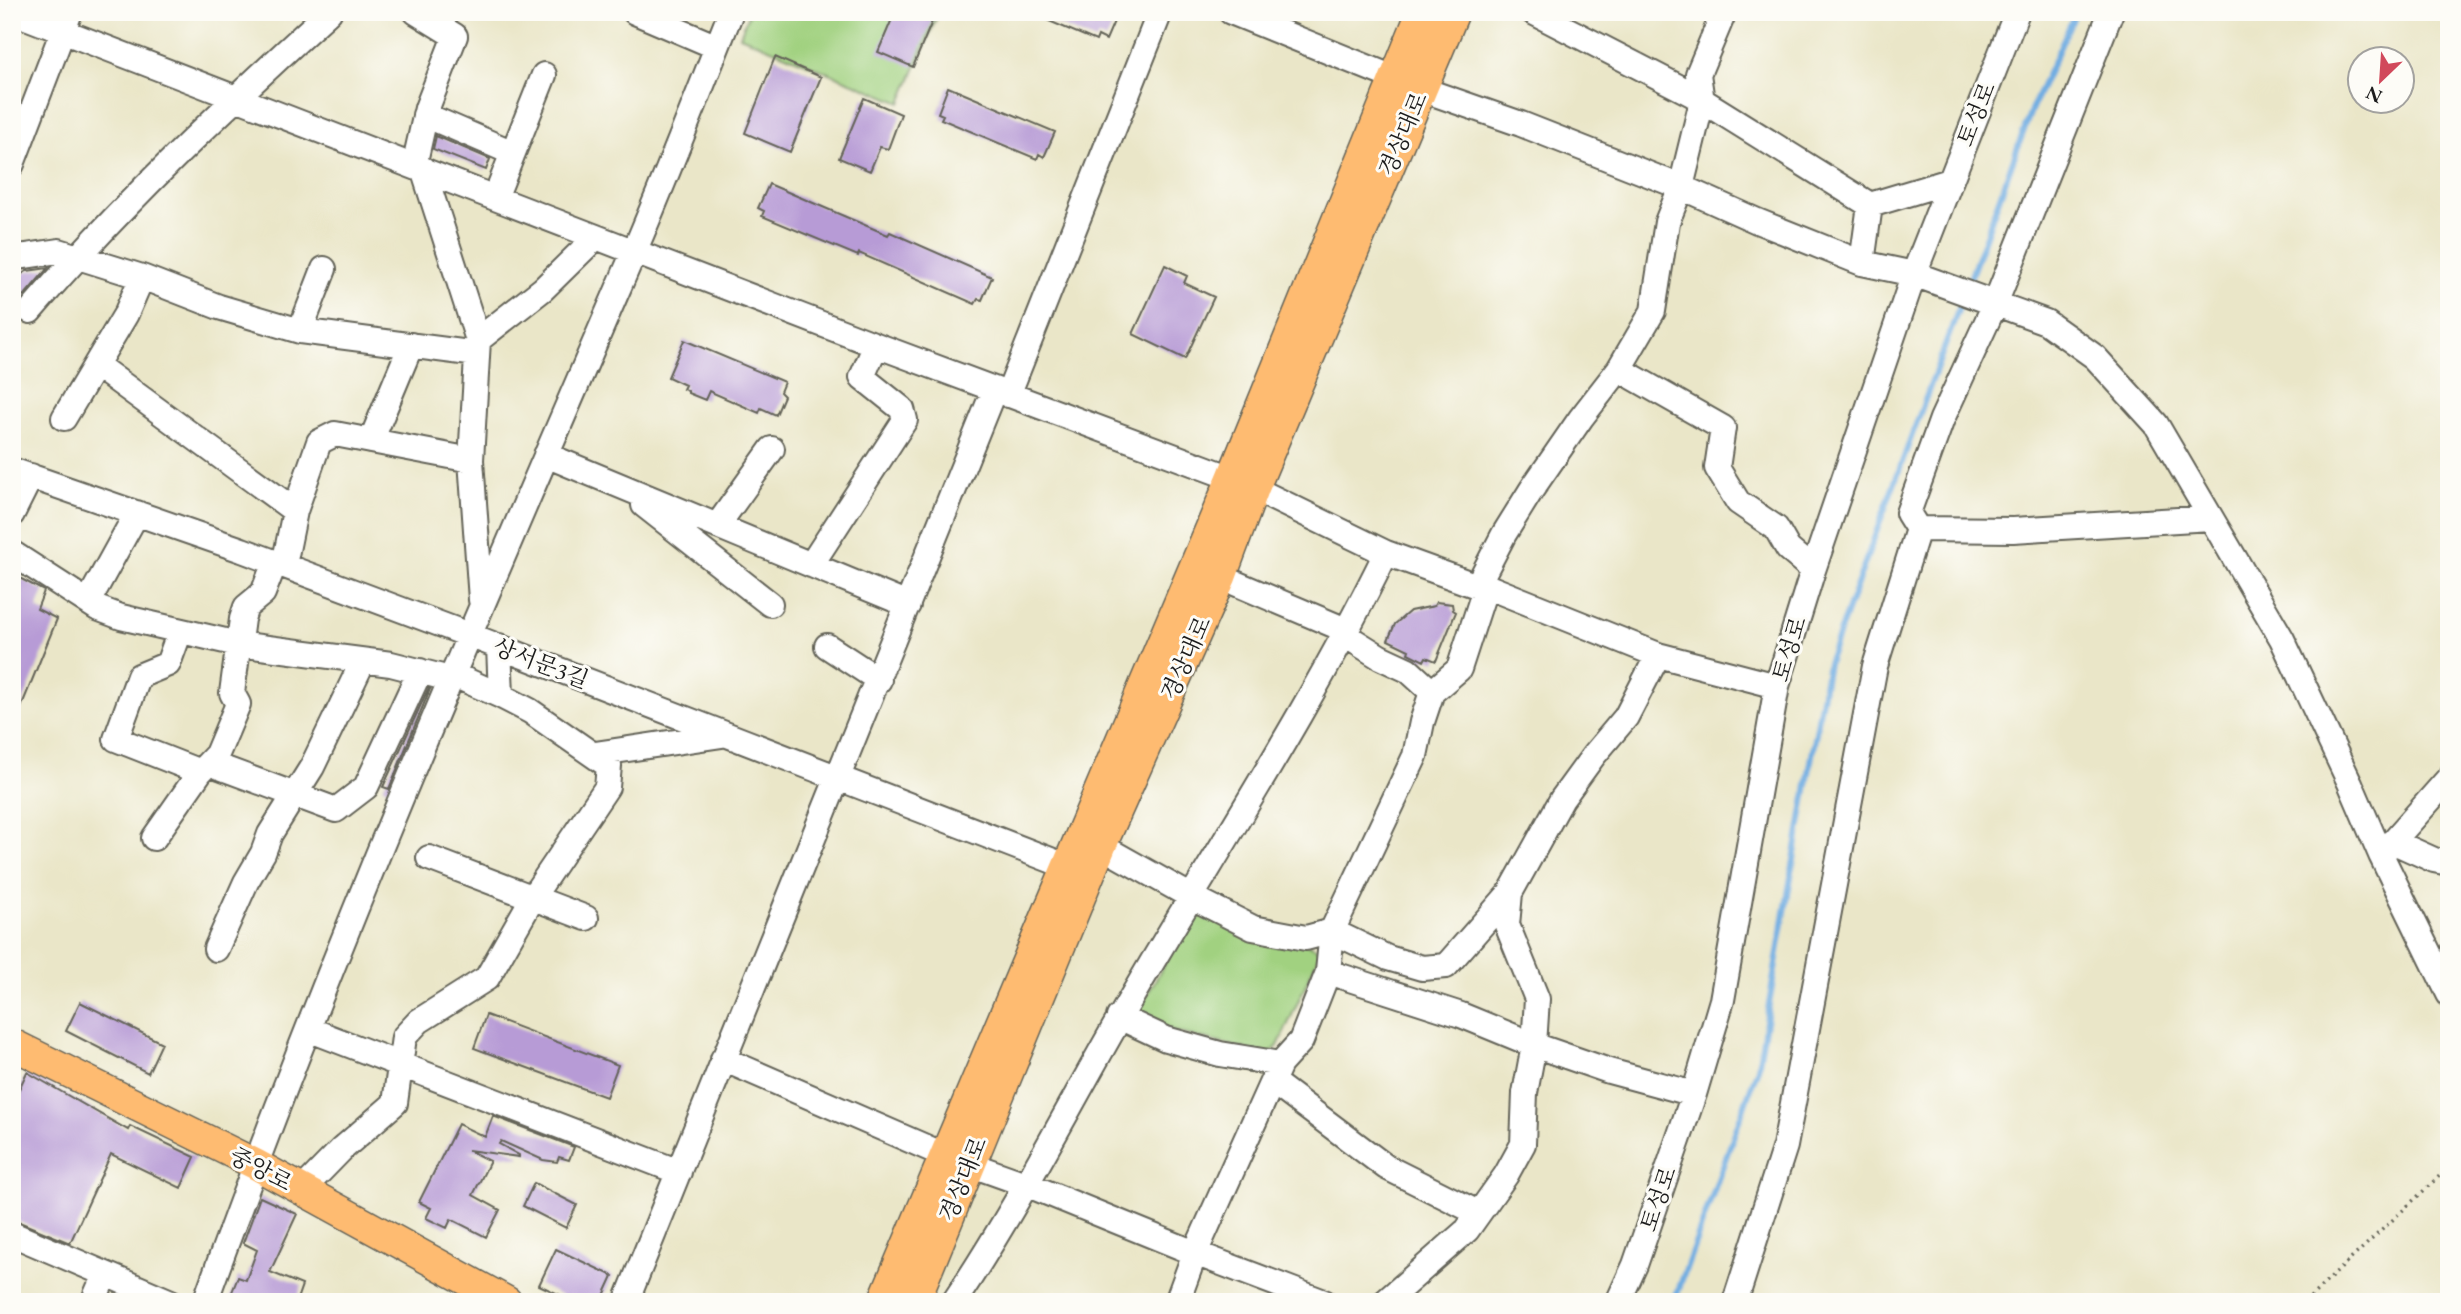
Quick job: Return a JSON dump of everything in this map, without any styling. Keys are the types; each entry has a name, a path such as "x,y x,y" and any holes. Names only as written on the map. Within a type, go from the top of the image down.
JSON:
{"main road":[{"name":"경상대로","path":"1409,84 1422,12"},
{"name":"경상대로","path":"914,1302 957,1159 1066,866 1243,483 1409,84 1454,12"},
{"name":"경상대로","path":"883,1302 957,1159 1222,578 1243,483"},
{"name":"중앙로","path":"12,1044 255,1164 507,1302"}],"street":[{"path":"13,12 66,22 233,99 1243,483 1385,553 1481,586 1658,655 1777,686"},
{"path":"30,311 77,257 233,99 329,12"},
{"path":"416,12 455,36 425,115 419,168 477,347 471,460 482,604"},
{"path":"635,12 717,47"},
{"path":"205,1302 255,1164 451,677 635,250 731,12"},
{"path":"626,1302 908,605 1001,392 1160,12"},
{"path":"1231,12 1409,84 1521,124 1681,187 1862,263 1919,276 2046,322 2095,357 2156,424 2282,639 2350,783 2387,849 2449,994"},
{"path":"1533,12 1702,101 1870,205 1950,181"},
{"path":"1177,1302 1195,1253 1277,1073 1301,1041 1328,972 1332,931 1415,756 1432,692 1459,669 1481,586 1504,534 1581,418 1619,369 1653,311 1667,222 1681,187 1702,101 1698,74 1724,12"},
{"name":"토성로","path":"1618,1302 1635,1265 1694,1094 1722,1000 1777,686 1813,570 1919,276 1950,181 2017,12"},
{"path":"1919,528 1908,513 1942,419 1995,304 2111,12"},
{"path":"12,164 66,22"},
{"path":"495,198 544,75"},
{"path":"425,115 513,153"},
{"path":"1862,263 1870,205"},
{"path":"12,258 59,251 142,277 219,307 300,331 411,345 477,347 543,289 596,237"},
{"path":"300,331 324,269"},
{"path":"64,418 126,314 142,277"},
{"path":"371,441 411,345"},
{"path":"811,565 905,420 902,409 862,377 876,345"},
{"path":"96,365 295,511"},
{"path":"1619,369 1723,428 1717,468 1738,502 1776,528 1788,549 1813,570"},
{"path":"155,838 217,754 238,704 232,693 246,607 263,593 280,564 319,442 335,434 471,460"},
{"path":"716,526 772,449"},
{"path":"546,455 908,605"},
{"path":"12,514 21,473"},
{"name":"상서문3길","path":"21,473 280,564 499,646 1066,866"},
{"path":"618,485 770,604"},
{"path":"88,602 137,513"},
{"path":"1919,528 2013,530 2211,518"},
{"path":"1735,1302 1785,1146 1875,666 1919,528"},
{"path":"12,553 88,602 121,617 238,644 391,664 451,677 501,696 530,711 609,766 607,787 534,896 487,978 419,1021 404,1037 395,1104 342,1149 301,1191"},
{"path":"954,1302 1028,1185 1119,1017 1346,633 1385,553"},
{"path":"1222,578 1346,633 1380,657 1408,670 1432,692"},
{"path":"180,631 168,664 139,676 116,739 336,810 366,787 419,671"},
{"path":"499,646 501,696"},
{"path":"827,646 878,680"},
{"path":"1101,846 1253,928 1306,938 1332,931 1388,958 1422,968 1446,966 1510,893 1562,799 1626,717 1658,655"},
{"path":"216,948 270,834 312,767 363,661"},
{"path":"595,754 725,735"},
{"path":"2387,849 2449,778"},
{"path":"2387,849 2449,863"},
{"path":"429,858 586,918"},
{"path":"1385,1302 1466,1230 1506,1175 1523,1144 1525,1093 1534,1045 1536,999 1507,925 1510,893"},
{"path":"1328,972 1461,1015 1534,1045 1609,1071 1694,1094"},
{"path":"1119,1017 1166,1040 1277,1073 1386,1167 1478,1213"},
{"path":"309,1029 679,1171"},
{"path":"723,1059 957,1159 1324,1302"},
{"path":"12,1234 171,1302"},
{"path":"93,1302 105,1274"}],"path":[{"path":"2305,1302 2449,1167"}],"green space":[{"path":"749,12 939,12 901,103 740,36"},
{"path":"1213,914 1305,943 1321,951 1278,1046 1269,1055 1143,1024 1138,1011 1190,918"}],"building":[{"path":"895,12 936,12 913,67 878,52"},
{"path":"1028,12 1118,12 1106,40 1098,36 1096,41"},
{"path":"775,57 821,77 790,152 745,133"},
{"path":"948,87 1055,132 1044,157 1039,154 1037,159 941,119 943,115 938,113"},
{"path":"864,98 901,114 888,149 880,147 870,171 839,158"},
{"path":"436,136 490,159 486,170 433,149"},
{"path":"769,184 888,235 890,232 992,277 982,300 978,299 975,304 859,253 858,256 762,216 764,211 758,208"},
{"path":"1165,265 1187,276 1184,283 1214,297 1185,359 1133,334"},
{"path":"48,268 24,296 12,287 12,280 27,271"},
{"path":"684,340 784,382 780,392 784,396 776,415 761,408 759,413 709,391 705,400 688,393 683,389 685,385 668,377"},
{"path":"12,574 44,591 37,609 57,619 13,727"},
{"path":"1436,602 1452,604 1456,612 1436,661 1426,657 1424,661 1388,640 1395,624 1410,611 1434,606"},
{"path":"428,689 389,789 383,787"},
{"path":"80,1002 162,1043 148,1073 66,1031"},
{"path":"486,1015 618,1065 606,1097 474,1048"},
{"path":"27,1072 128,1130 130,1126 195,1157 181,1188 111,1154 70,1243 12,1219 12,1104"},
{"path":"493,1116 574,1147 569,1160 559,1157 557,1162 543,1160 501,1141 499,1144 519,1157 468,1150 490,1161 473,1195 500,1210 486,1237 451,1219 447,1228 426,1218 431,1208 419,1202 458,1124 485,1137"},
{"path":"534,1183 577,1205 566,1228 523,1206"},
{"path":"260,1197 297,1214 270,1272 302,1285 296,1302 228,1302 238,1277 246,1280 257,1250 243,1243"},
{"path":"556,1249 613,1276 601,1302 575,1302 539,1285"}],"waterway":[{"path":"1967,287 2032,108 2076,12"},
{"path":"1674,1302 1758,1068 1828,663 1963,297"}]}
